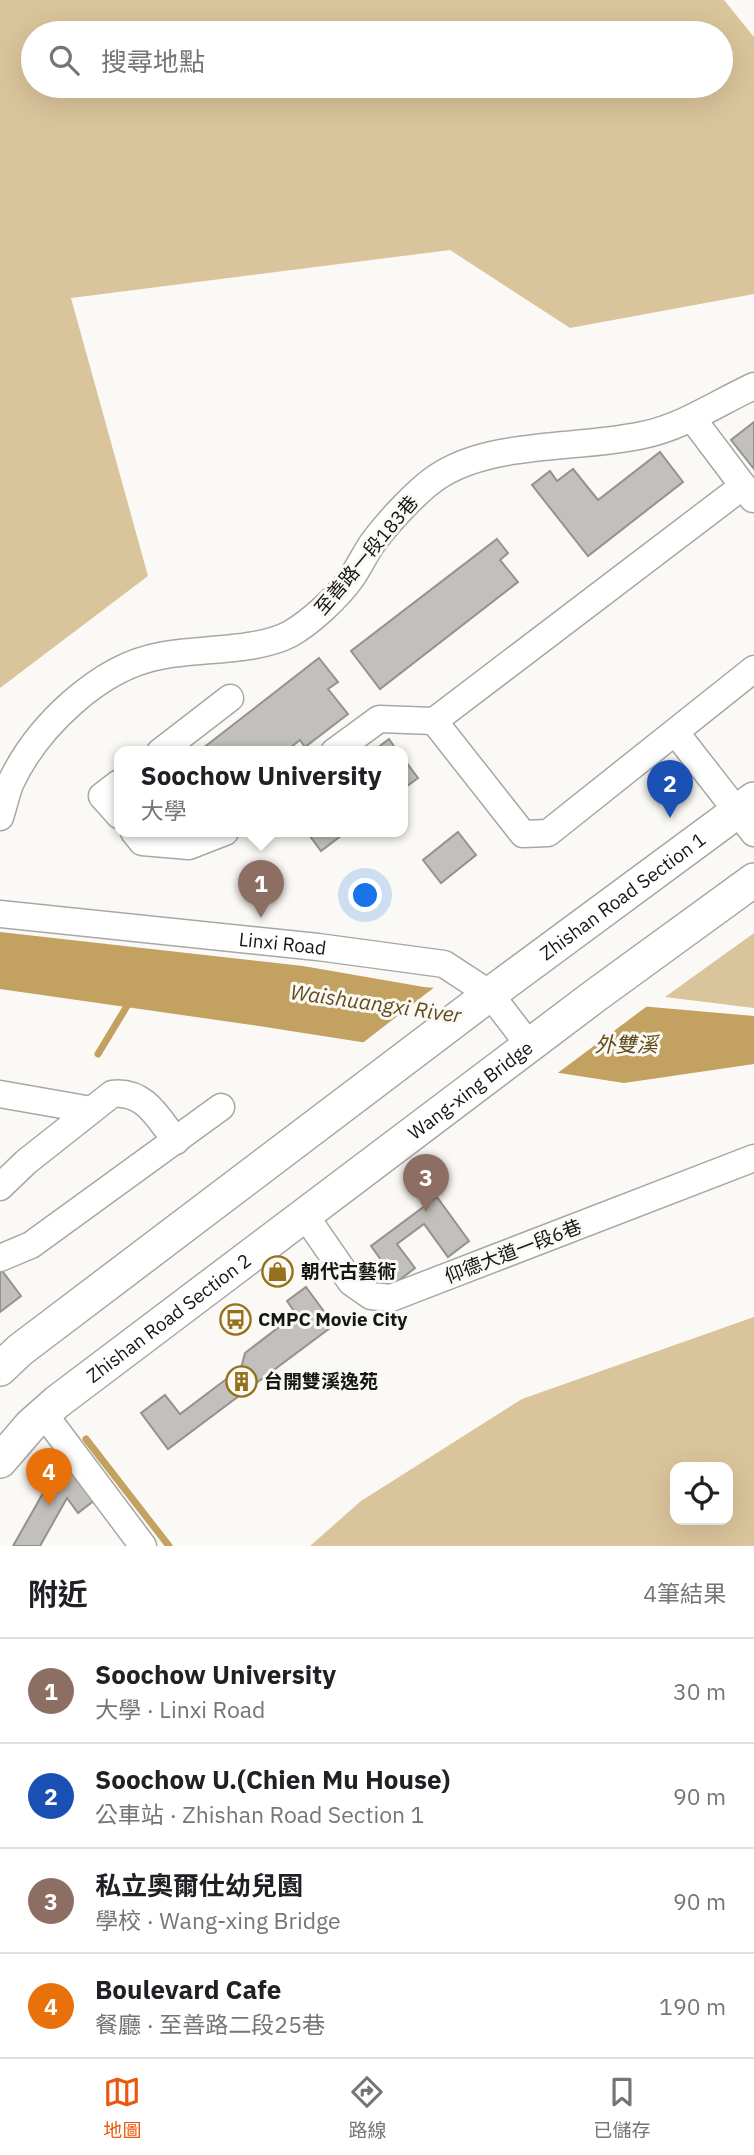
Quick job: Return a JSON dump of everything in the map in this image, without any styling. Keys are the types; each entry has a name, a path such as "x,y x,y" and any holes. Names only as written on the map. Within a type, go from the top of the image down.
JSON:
{"main road":[{"name":"Zhishan Road Section 1","path":"490,994 748,815"},
{"name":"Wang-xing Bridge","path":"345,1183 754,880"},
{"path":"0,1369 20,1350 490,994"},
{"name":"Zhishan Road Section 2","path":"0,1461 44,1414 345,1183"}],"street":[{"name":"至善路一段183巷","path":"0,817 11,782 46,728 86,692 124,667 159,656 268,642 289,634 313,618 350,580 374,541 418,494 441,474 475,458 645,435 692,418 754,386"},
{"path":"342,746 379,719 434,721 749,493 692,418"},
{"path":"434,721 523,834 548,833 754,670"},
{"path":"168,746 230,698"},
{"path":"676,733 748,815"},
{"path":"114,787 102,796 114,809"},
{"path":"138,837 142,842 189,846 212,837"},
{"name":"Linxi Road","path":"0,914 318,947 444,964 490,994 529,1045"},
{"path":"0,1187 26,1162 112,1094 126,1092 147,1104 176,1141"},
{"path":"0,1094 91,1110"},
{"path":"0,1258 31,1245 222,1107"},
{"name":"仰德大道一段6巷","path":"304,1214 351,1282 371,1296 391,1298 754,1158"},
{"path":"358,1286 361,1317"},
{"path":"44,1414 143,1546"}],"shaded area":[{"path":"0,0 724,0 754,37 754,294 570,328 450,250 71,298 148,576 0,688"},
{"path":"754,933 754,1008 665,997"},
{"path":"754,1317 754,1546 310,1546 361,1501 522,1399"}],"water":[{"name":"外雙溪","path":"0,932 303,966 424,987 754,1016 754,1064 624,1083 0,989"}],"pier":[{"path":"436,986 650,1004 555,1075 360,1045"}],"building":[{"path":"754,422 754,469 731,440"},
{"path":"660,452 683,482 588,556 532,485 550,471 557,481 573,469 598,500"},
{"path":"497,539 508,553 500,560 518,582 380,689 351,651"},
{"path":"319,658 338,682 328,689 348,714 306,746 300,740 292,746 206,746"},
{"path":"389,739 394,746 380,746"},
{"path":"408,765 418,778 408,785"},
{"path":"458,832 476,855 441,883 423,860"},
{"path":"311,837 339,837 321,851"},
{"path":"437,1197 469,1241 448,1257 424,1224 397,1244 415,1268 397,1282 371,1246"},
{"path":"0,1268 21,1296 0,1312"},
{"name":"台開雙溪逸苑","path":"306,1287 334,1325 168,1449 141,1413 165,1395 180,1414 241,1368 245,1353 296,1314 287,1301"},
{"path":"63,1458 96,1499 78,1513 67,1498 40,1546 13,1546"}],"waterway":[{"path":"98,1054 130,1001"},
{"path":"86,1439 169,1546"}],"place":[{"name":"Soochow U.(Chien Mu House)","path":"670,818"},
{"name":"Soochow University","path":"261,918"},
{"name":"私立奧爾仕幼兒園","path":"426,1212"},
{"name":"朝代古藝術","path":"278,1271"},
{"name":"CMPC Movie City","path":"235,1319"},
{"name":"台開雙溪逸苑","path":"241,1381"},
{"name":"Boulevard Cafe","path":"49,1506"}],"water label":[{"name":"Waishuangxi River","path":"376,1003"}]}
